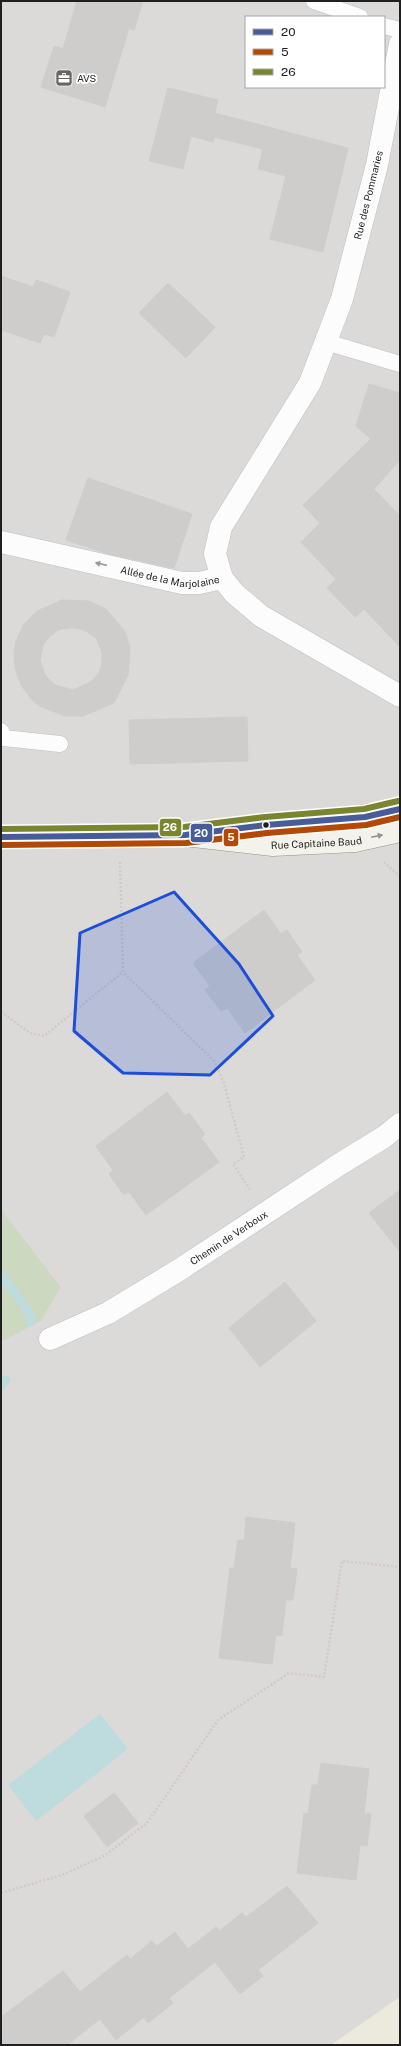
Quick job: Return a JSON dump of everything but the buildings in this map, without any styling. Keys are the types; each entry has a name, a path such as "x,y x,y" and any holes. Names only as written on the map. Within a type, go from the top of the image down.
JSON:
{"main road":[{"name":"Rue Capitaine Baud","path":"185,835 266,825 365,817 400,809"},
{"name":"Rue Capitaine Baud","path":"1,837 185,835 274,844 355,840 400,831"}],"street":[{"name":"Rue des Pommaries","path":"222,578 215,554 221,527 310,383 342,299 377,165 400,44"},
{"name":"Allée de la Marjolaine","path":"1,542 182,583 199,583 222,578 234,593 261,616 400,696"},
{"name":"Chemin de Verboux","path":"50,1339 108,1312 179,1270 384,1137 400,1124"}],"lane":[{"path":"314,1 357,16"},
{"path":"385,26 400,30"},
{"path":"326,342 400,364"},
{"path":"1,731 4,738 60,744"}],"path":[{"path":"119,835 123,972 215,1062 224,1083 244,1157 234,1164 265,1214"},
{"path":"1,1012 30,1033 44,1036 123,972"},
{"path":"1,1893 62,1875 104,1856 147,1823 218,1720 289,1673 324,1678 342,1561 400,1567"}],"highlighted area":[{"path":"174,892 239,964 273,1016 210,1075 123,1073 74,1031 80,933"}],"shaded area":[{"path":"1,1 400,1 400,1997 331,2045 1,2045 1,1342 41,1321 61,1287 1,1209"},
{"path":"222,1336 256,1377 211,1416 176,1375"},
{"path":"400,1997 400,2045 331,2045"}],"green space":[{"path":"1,1209 61,1287 41,1321 1,1342"}],"water":[{"path":"100,1714 128,1749 36,1821 8,1785"}],"waterway":[{"path":"1,1274 32,1317 30,1322"},
{"path":"1,1386 6,1380"}],"transit line":[{"name":"26","path":"1,829 184,827 265,817 364,809 398,801"},
{"name":"20","path":"1,837 185,835 266,825 365,817 400,809"},
{"name":"5","path":"1,845 186,843 267,833 366,825 400,817"}],"place":[{"name":"AVS","path":"64,78"}]}
